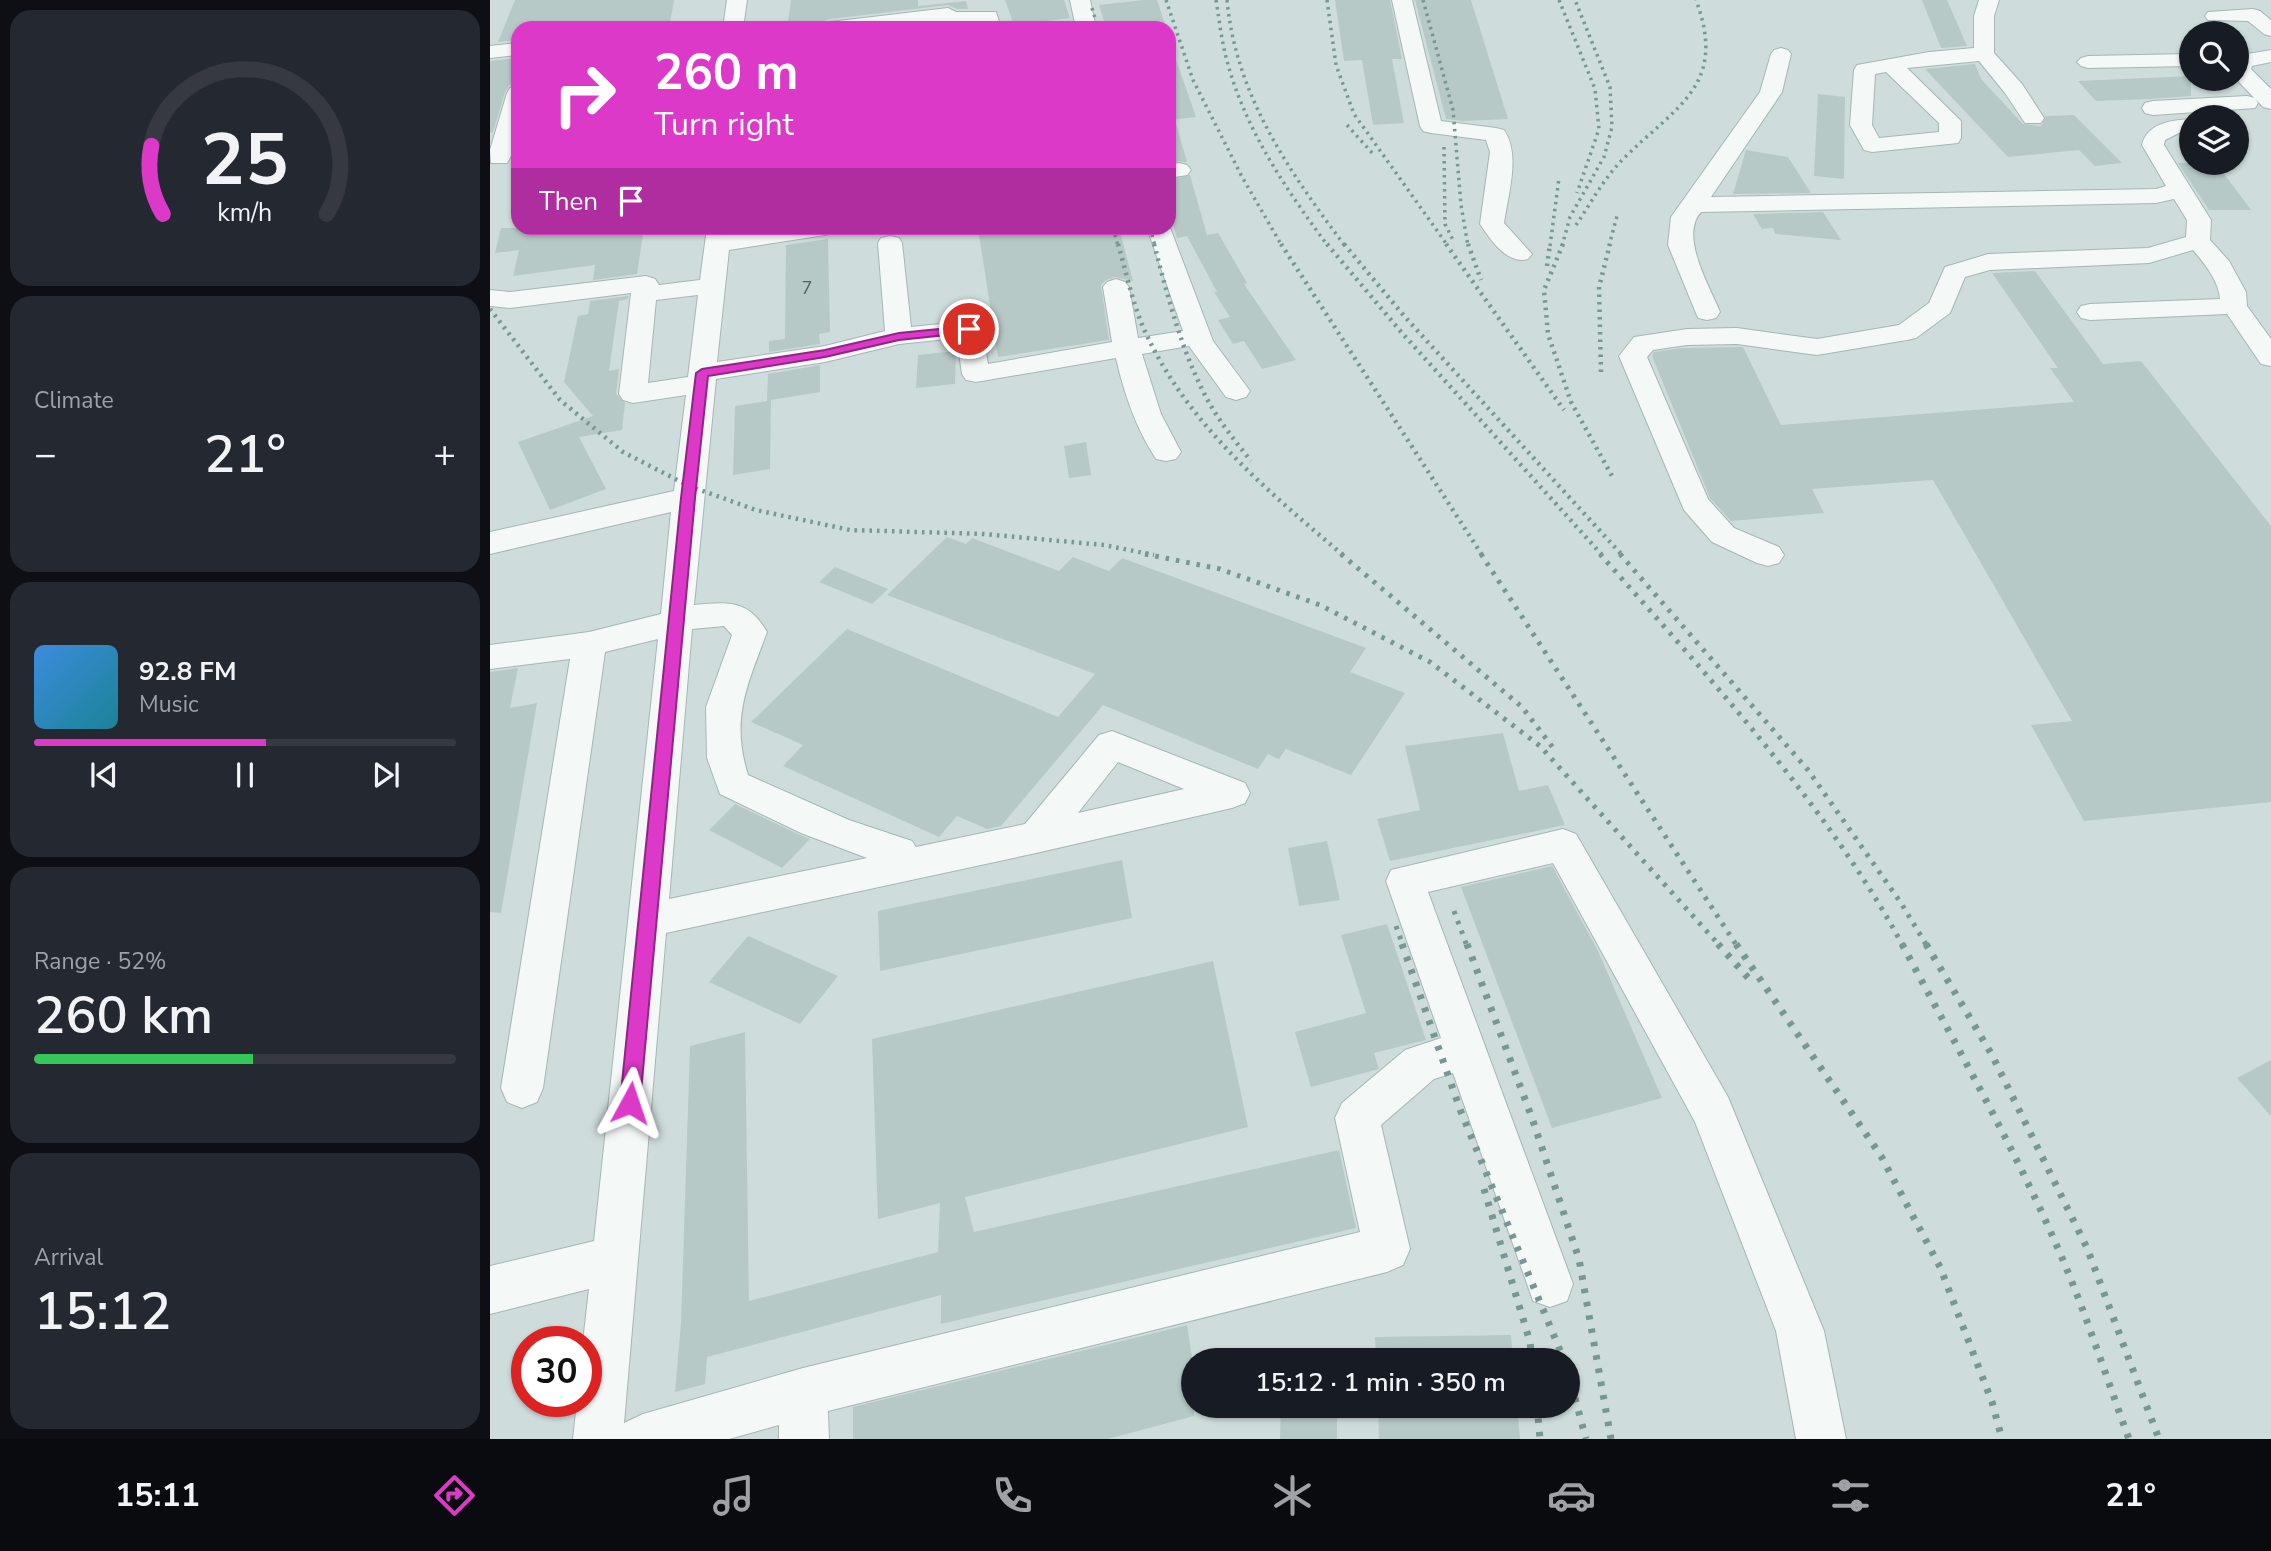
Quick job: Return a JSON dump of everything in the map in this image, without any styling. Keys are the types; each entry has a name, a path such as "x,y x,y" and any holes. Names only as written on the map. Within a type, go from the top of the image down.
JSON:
{"street":[{"path":"735,21 737,0"},
{"path":"1080,0 1084,21"},
{"path":"1402,0 1431,126 1496,135 1501,152 1492,224 1519,254"},
{"path":"1989,0 1984,16 1983,54 2014,89 2033,118"},
{"path":"889,21 948,14 949,18 989,16 990,21"},
{"path":"2215,16 2253,15 2271,30"},
{"path":"490,52 511,50"},
{"path":"1706,312 1680,246 1682,217 1694,205 1771,92 1781,54"},
{"path":"1892,66 1950,121 1950,138 1872,145 1861,125 1864,70 1929,58 1983,54"},
{"path":"2271,55 2242,61 2240,70 2271,102"},
{"path":"2088,62 2179,60"},
{"path":"2233,91 2271,121"},
{"path":"2154,108 2247,103"},
{"path":"499,158 511,117"},
{"path":"2249,123 2271,121"},
{"path":"2179,127 2155,137 2153,145 2199,220 2198,241 2216,261 2233,292 2235,306 2271,358"},
{"path":"1694,205 2143,197 2180,190"},
{"path":"1162,235 1198,336 1236,391"},
{"path":"598,1439 688,498 718,236"},
{"path":"1768,555 1723,535 1695,503 1633,356 1644,342 1687,337 1737,336 1817,347 1907,332 1941,307 1954,272 1988,262 2149,255 2198,241"},
{"path":"890,243 899,336"},
{"path":"490,298 510,300 646,284 633,394 899,336 969,329 976,374 1198,336"},
{"path":"644,294 713,286"},
{"path":"1116,287 1126,347 1152,430 1166,452"},
{"path":"2090,312 2235,306"},
{"path":"490,543 688,498"},
{"path":"490,657 589,644 676,620 731,614 750,632 723,707 725,758 733,784 879,847 899,852"},
{"path":"522,1088 589,644"},
{"path":"648,920 1036,838"},
{"path":"1550,1284 1405,881 1563,845 1713,1112 1800,1331 1821,1439"},
{"path":"643,1439 804,1416 1387,1249 1357,1118 1420,1063 1466,1049"},
{"path":"490,1290 615,1259"}],"shaded area":[{"path":"490,0 2271,0 2271,1439 490,1439"}],"building":[{"path":"515,0 674,0 670,21 511,21 511,41 498,42"},
{"path":"791,0 918,0 918,6 966,1 968,9 957,9 948,5 824,21 788,21"},
{"path":"1005,0 1064,0 1070,18 1046,21 1013,21"},
{"path":"1157,0 1164,21 1104,21 1099,5"},
{"path":"1335,0 1390,0 1402,59 1392,59 1404,123 1373,125 1362,60 1344,61"},
{"path":"1415,0 1471,0 1508,119 1446,119"},
{"path":"1922,0 1947,0 1967,46 1941,48"},
{"path":"511,59 511,85 505,92 493,132 490,133 490,61"},
{"path":"1176,60 1196,117 1176,119"},
{"path":"1975,64 1981,79 2023,124 2041,126 2046,116 2074,115 2122,163 2095,166 2079,150 2008,157 1925,69"},
{"path":"2179,77 2179,91 2191,91 2191,96 2096,101 2078,81"},
{"path":"1818,94 1845,97 1844,179 1814,176"},
{"path":"1176,124 1187,162 1176,161"},
{"path":"1746,150 1788,157 1811,193 1733,194"},
{"path":"1190,175 1207,235 1218,233 1247,283 1244,284 1296,360 1262,369 1244,341 1233,344 1218,320 1230,317 1214,292 1217,292 1187,236 1177,238 1176,178"},
{"path":"2186,175 2225,175 2251,210 2209,210"},
{"path":"1823,212 1841,240 1775,234 1773,228 1762,229 1753,214"},
{"path":"501,228 511,228 511,235 643,235 637,274 593,280 595,265 513,276 519,250 495,253"},
{"path":"979,235 1121,235 1133,281 1115,277 1101,285 1109,340 998,357"},
{"path":"828,239 830,332 819,334 820,344 769,352 769,341 785,339 786,245"},
{"path":"2035,271 2103,364 2141,361 2271,526 2271,802 2084,821 2031,725 2072,721 1933,480 1812,489 1824,513 1731,521 1710,498 1652,356 1654,352 1682,348 1743,347 1781,425 2074,402 2050,368 2058,368 1992,273"},
{"path":"628,296 628,299 619,301 609,371 619,369 616,394 625,403 622,430 579,437 606,489 550,510 518,442 593,416 564,382 578,316 588,314 590,301"},
{"path":"956,351 955,384 916,388 918,355"},
{"path":"820,365 820,392 771,400 770,469 733,475 735,406 767,401 768,374"},
{"path":"1086,442 1091,475 1069,478 1064,446"},
{"path":"947,537 966,544 972,538 1059,571 1073,557 1109,571 1122,558 1366,648 1350,672 1405,693 1351,775 1286,749 1279,759 1268,754 1258,769 1103,705 1001,826 987,829 957,816 939,837 783,766 803,745 751,722 847,629 1058,717 1095,674 887,595"},
{"path":"835,567 888,589 872,604 819,582"},
{"path":"518,668 510,708 537,703 501,913 490,912 490,672"},
{"path":"1503,733 1519,791 1548,785 1565,825 1390,861 1377,819 1420,810 1405,746"},
{"path":"735,804 810,839 782,868 709,830"},
{"path":"1327,841 1340,900 1299,906 1288,848"},
{"path":"1122,860 1132,918 880,971 878,911"},
{"path":"1552,866 1598,951 1662,1098 1552,1128 1461,887"},
{"path":"1387,924 1426,1040 1374,1053 1379,1069 1311,1087 1295,1032 1366,1013 1341,935"},
{"path":"748,936 838,976 800,1024 709,982"},
{"path":"1213,961 1248,1127 965,1197 974,1232 1339,1150 1356,1228 941,1324 941,1295 707,1357 705,1384 675,1392 681,1323 690,1046 745,1032 749,1301 938,1252 940,1203 878,1219 872,1039"},
{"path":"2271,1060 2271,1116 2237,1078"},
{"path":"1187,1325 1191,1348 1181,1348 1181,1418 1187,1418 1108,1439 853,1439 853,1407"},
{"path":"1511,1335 1512,1348 1375,1348 1375,1337"},
{"path":"1281,1418 1337,1418 1337,1439 1280,1439"},
{"path":"1378,1418 1518,1418 1520,1439 1379,1439"}],"railway":[{"path":"1166,0 1173,21"},
{"path":"1216,0 1225,53 1242,105 1281,178 1328,246"},
{"path":"1227,0 1232,35 1241,68 1268,131 1285,161 1345,246"},
{"path":"1327,0 1336,65 1354,114 1448,246"},
{"path":"1423,0 1453,110 1461,205 1468,246"},
{"path":"1559,0 1595,89 1599,129 1577,193"},
{"path":"1562,246 1570,217 1604,157 1612,127 1610,87 1575,0"},
{"path":"1576,225 1616,166 1678,108 1701,74 1706,54 1704,29 1696,0"},
{"path":"1092,8 1096,21"},
{"path":"1176,30 1193,80 1241,175 1282,246"},
{"path":"1347,125 1374,155"},
{"path":"1444,147 1445,224 1454,242"},
{"path":"1550,246 1559,178"},
{"path":"1609,246 1617,216"},
{"path":"1115,235 1118,246"},
{"path":"1152,235 1155,246"},
{"path":"1118,244 1143,327 1160,361 1181,393 1230,452 1285,505 1343,555"},
{"path":"1154,244 1176,323 1198,380 1217,415 1251,461"},
{"path":"1281,244 1482,555"},
{"path":"1327,244 1402,333 1602,555"},
{"path":"1344,244 1405,317 1622,555"},
{"path":"1446,244 1564,410"},
{"path":"1468,244 1481,280"},
{"path":"1547,266 1550,244"},
{"path":"1563,244 1544,290 1548,334 1571,402 1612,476"},
{"path":"1601,372 1599,287 1610,244"},
{"path":"490,309 560,400 623,452 689,486 756,510 850,530 984,534 1104,545 1154,555"},
{"path":"1145,554 1220,569 1320,605 1430,662 1540,746 1720,946"},
{"path":"1341,554 1522,707 1554,749"},
{"path":"1481,554 1737,946"},
{"path":"1600,554 1722,693 1802,792 1839,842 1903,946"},
{"path":"1620,554 1808,770 1901,903 1927,946"},
{"path":"1454,911 1467,946"},
{"path":"1396,926 1403,946"},
{"path":"1402,944 1461,1112 1559,1348"},
{"path":"1467,944 1532,1118 1579,1259 1611,1439"},
{"path":"1718,944 1750,980"},
{"path":"1736,944 1881,1156 1940,1267 1992,1402 2002,1439"},
{"path":"1902,944 2039,1206 2076,1292 2129,1439"},
{"path":"1926,944 1992,1055 2087,1248 2159,1439"},
{"path":"1484,1189 1531,1348"},
{"path":"1580,1417 1586,1439"},
{"path":"1538,1418 1540,1439"}],"route":[{"path":"630,1103 702,373 825,354 899,336 969,329"}]}
